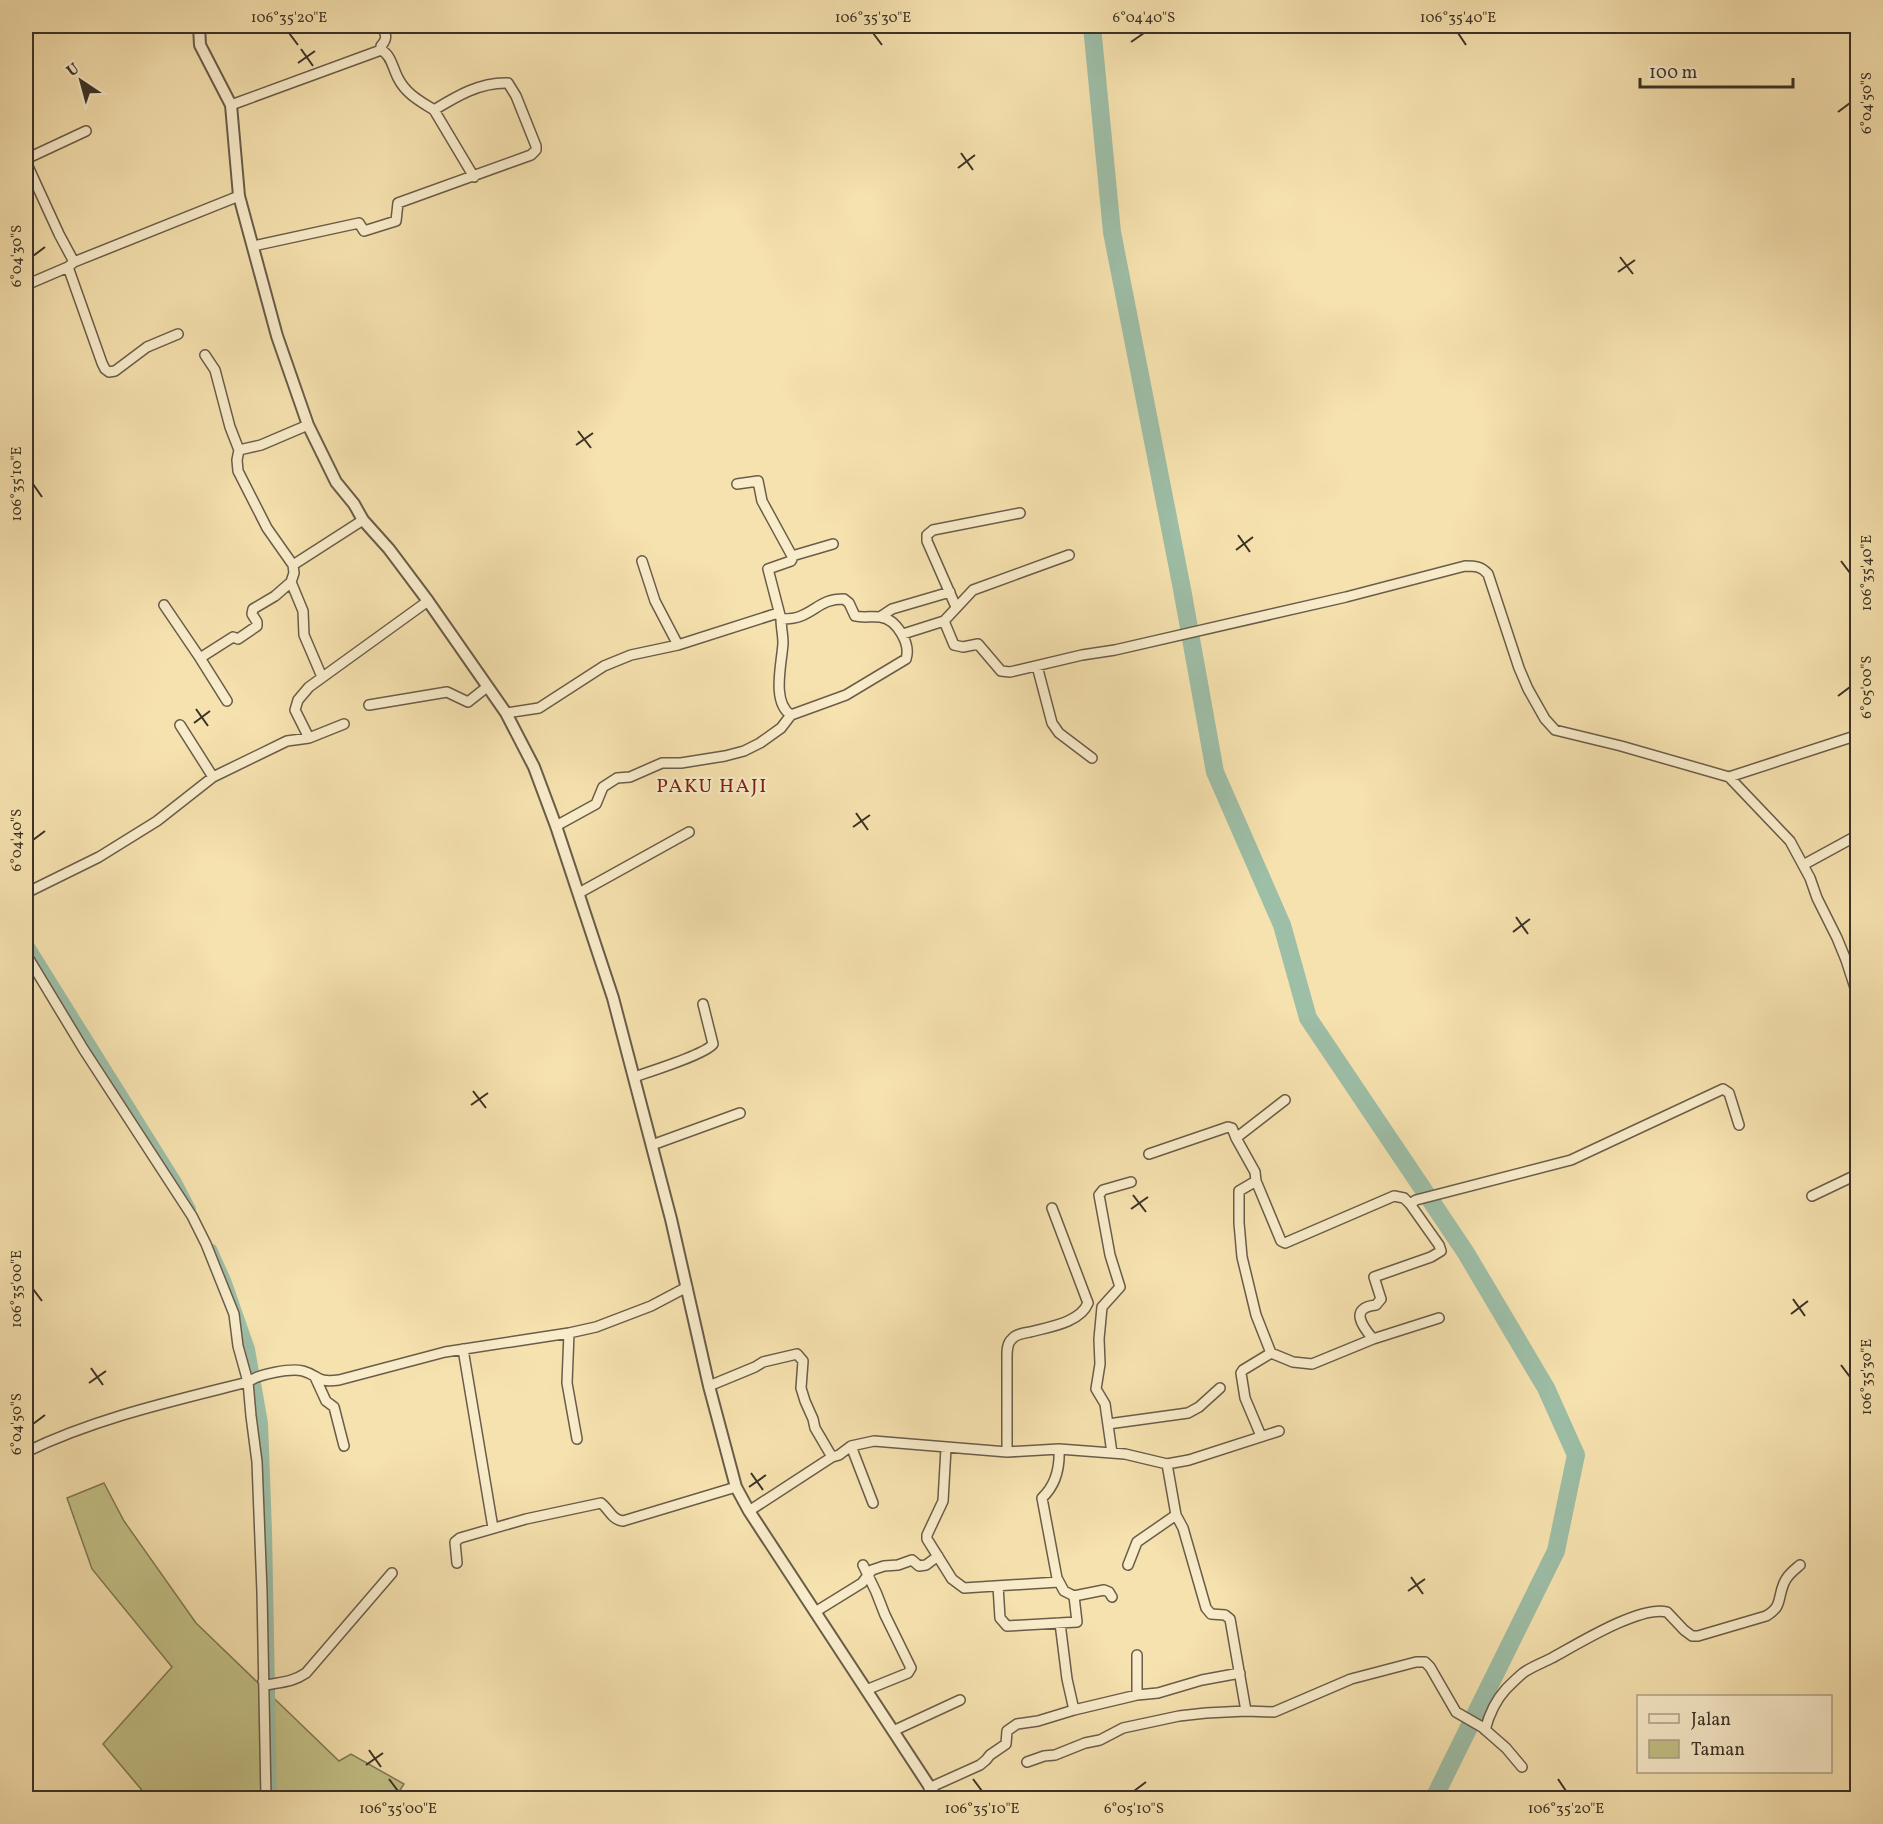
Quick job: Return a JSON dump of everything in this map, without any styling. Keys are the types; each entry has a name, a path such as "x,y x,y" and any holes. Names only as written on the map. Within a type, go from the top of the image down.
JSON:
{"street":[{"path":"199,26 200,45 231,105 239,196 277,336 308,424 336,482 354,504 363,520 428,601 506,713 534,767 556,826 613,998 652,1145 709,1386 736,1487 749,1511 937,1798"},
{"path":"381,50 387,37 382,26"},
{"path":"231,105 381,50"},
{"path":"381,50 387,54 399,81 408,94 434,111 474,177"},
{"path":"253,246 358,223 364,231 396,221 398,203 474,177 531,155 536,150 534,139 513,89 507,83 496,83 458,95 434,111"},
{"path":"86,131 26,161 71,265 102,363 109,372 115,371 147,347 177,334"},
{"path":"26,285 239,196"},
{"path":"200,658 233,637 238,639 255,628 257,622 252,614 254,609 275,596 291,582 294,573 293,565 267,528 238,471 239,450 230,427 215,370 205,355"},
{"path":"239,450 261,445 308,424"},
{"path":"737,484 758,481 762,501 792,556"},
{"path":"956,607 926,538 929,532 1020,513"},
{"path":"293,565 363,520"},
{"path":"792,556 833,544"},
{"path":"903,634 944,621 973,590 1069,555"},
{"path":"791,716 784,709 780,690 779,666 783,644 768,569 790,561 792,556"},
{"path":"642,561 655,601 678,645"},
{"path":"944,621 954,645 963,647 978,644 1002,672 1346,597 1465,566 1483,568 1488,574 1519,668 1528,689 1550,726 1561,733 1729,777 1790,842 1810,878 1846,960 1857,997"},
{"path":"291,582 303,610 304,635 322,677"},
{"path":"880,617 892,609 950,592"},
{"path":"506,713 539,708 604,666 631,655 678,645 779,616 795,618 820,604 839,599 846,600 855,616 888,619 903,634 907,653 904,661 846,695 791,716 781,728 760,743 744,751 725,756 681,763 662,763 630,777 617,778 603,787 596,804 556,826"},
{"path":"309,738 295,710 303,693 428,601"},
{"path":"164,604 227,701"},
{"path":"1036,666 1052,723 1059,734 1092,758"},
{"path":"369,705 447,692 468,702 487,687"},
{"path":"26,893 99,856 157,821 213,777 287,741 309,738 344,724"},
{"path":"180,725 213,777"},
{"path":"1729,777 1857,735"},
{"path":"579,893 688,832"},
{"path":"1803,865 1857,835"},
{"path":"26,954 29,967 192,1216 206,1244 234,1314 238,1346 250,1380 251,1416 257,1461 266,1798"},
{"path":"634,1077 711,1047 703,1004"},
{"path":"1413,1202 1571,1160 1724,1089 1729,1093 1739,1125"},
{"path":"1236,1138 1285,1101"},
{"path":"652,1145 741,1113"},
{"path":"1149,1154 1228,1127 1233,1128 1255,1172 1256,1181 1281,1241 1285,1243 1394,1196 1413,1202 1441,1251 1431,1257 1374,1277 1381,1299 1376,1305 1366,1306 1360,1314 1373,1340"},
{"path":"1812,1196 1857,1174"},
{"path":"1256,1181 1239,1191 1240,1244 1256,1315 1271,1353 1293,1362 1312,1364 1439,1318"},
{"path":"1007,1452 1007,1362 1010,1341 1018,1335 1070,1319 1084,1311 1102,1307 1120,1287 1110,1255 1099,1195 1103,1190 1131,1182"},
{"path":"1052,1208 1088,1301 1084,1311"},
{"path":"26,1452 144,1408 266,1374 302,1371 326,1382 417,1358 569,1333 596,1327 651,1306 687,1287"},
{"path":"1102,1307 1099,1339 1100,1364 1096,1389 1105,1404 1112,1453"},
{"path":"569,1333 567,1383 578,1439"},
{"path":"463,1349 493,1528"},
{"path":"1261,1436 1245,1398 1241,1373 1271,1353"},
{"path":"709,1386 764,1362 797,1354 803,1361 801,1388 805,1401 815,1428 832,1457"},
{"path":"315,1377 326,1401 334,1407 344,1446"},
{"path":"1108,1424 1188,1413 1199,1407 1220,1388"},
{"path":"749,1511 851,1446 874,1441 1007,1452 1059,1449 1125,1454 1167,1464 1189,1460 1279,1431"},
{"path":"851,1446 873,1503"},
{"path":"946,1448 943,1501 927,1535 929,1544 952,1579 964,1588 1059,1582"},
{"path":"1059,1449 1060,1462 1057,1474 1051,1490 1042,1498 1059,1582 1064,1591 1074,1596 1104,1590 1112,1596"},
{"path":"1167,1464 1176,1515 1183,1528 1206,1608 1211,1614 1225,1615 1230,1619 1246,1711"},
{"path":"457,1563 454,1546 458,1539 493,1528 597,1502 604,1505 616,1519 623,1521 736,1487"},
{"path":"1128,1565 1137,1542 1176,1515"},
{"path":"865,1570 898,1565 912,1560 919,1566 926,1565 938,1556"},
{"path":"1483,1729 1504,1690 1524,1672 1598,1632 1642,1614 1662,1611 1667,1612 1692,1636 1766,1616 1773,1612 1779,1604 1784,1582 1800,1565"},
{"path":"815,1612 862,1583 865,1570"},
{"path":"865,1570 911,1670 866,1690"},
{"path":"264,1683 296,1680 306,1673 392,1573"},
{"path":"998,1586 1000,1618 1007,1626 1077,1622 1074,1596"},
{"path":"1060,1623 1067,1679 1074,1710"},
{"path":"1137,1655 1137,1695"},
{"path":"1027,1762 1100,1740 1123,1728 1179,1716 1246,1711 1274,1712 1351,1679 1416,1662 1425,1662 1456,1713 1483,1729 1506,1748 1522,1767"},
{"path":"929,1788 980,1765 1006,1744 1007,1731 1017,1724 1240,1673"},
{"path":"893,1731 960,1700"}],"green space":[{"path":"104,1483 124,1521 196,1623 339,1761 351,1754 404,1784 395,1798 143,1798 146,1795 103,1744 172,1667 92,1569 67,1498"}],"waterway":[{"path":"1092,26 1112,232 1182,589 1215,772 1282,925 1308,1018 1466,1253 1546,1388 1576,1455 1556,1551 1434,1798"},
{"path":"26,940 177,1182 191,1209"},
{"path":"212,1249 226,1280 250,1349 263,1423 272,1798"}],"district":[{"name":"PAKU HAJI","path":"712,785"}]}
